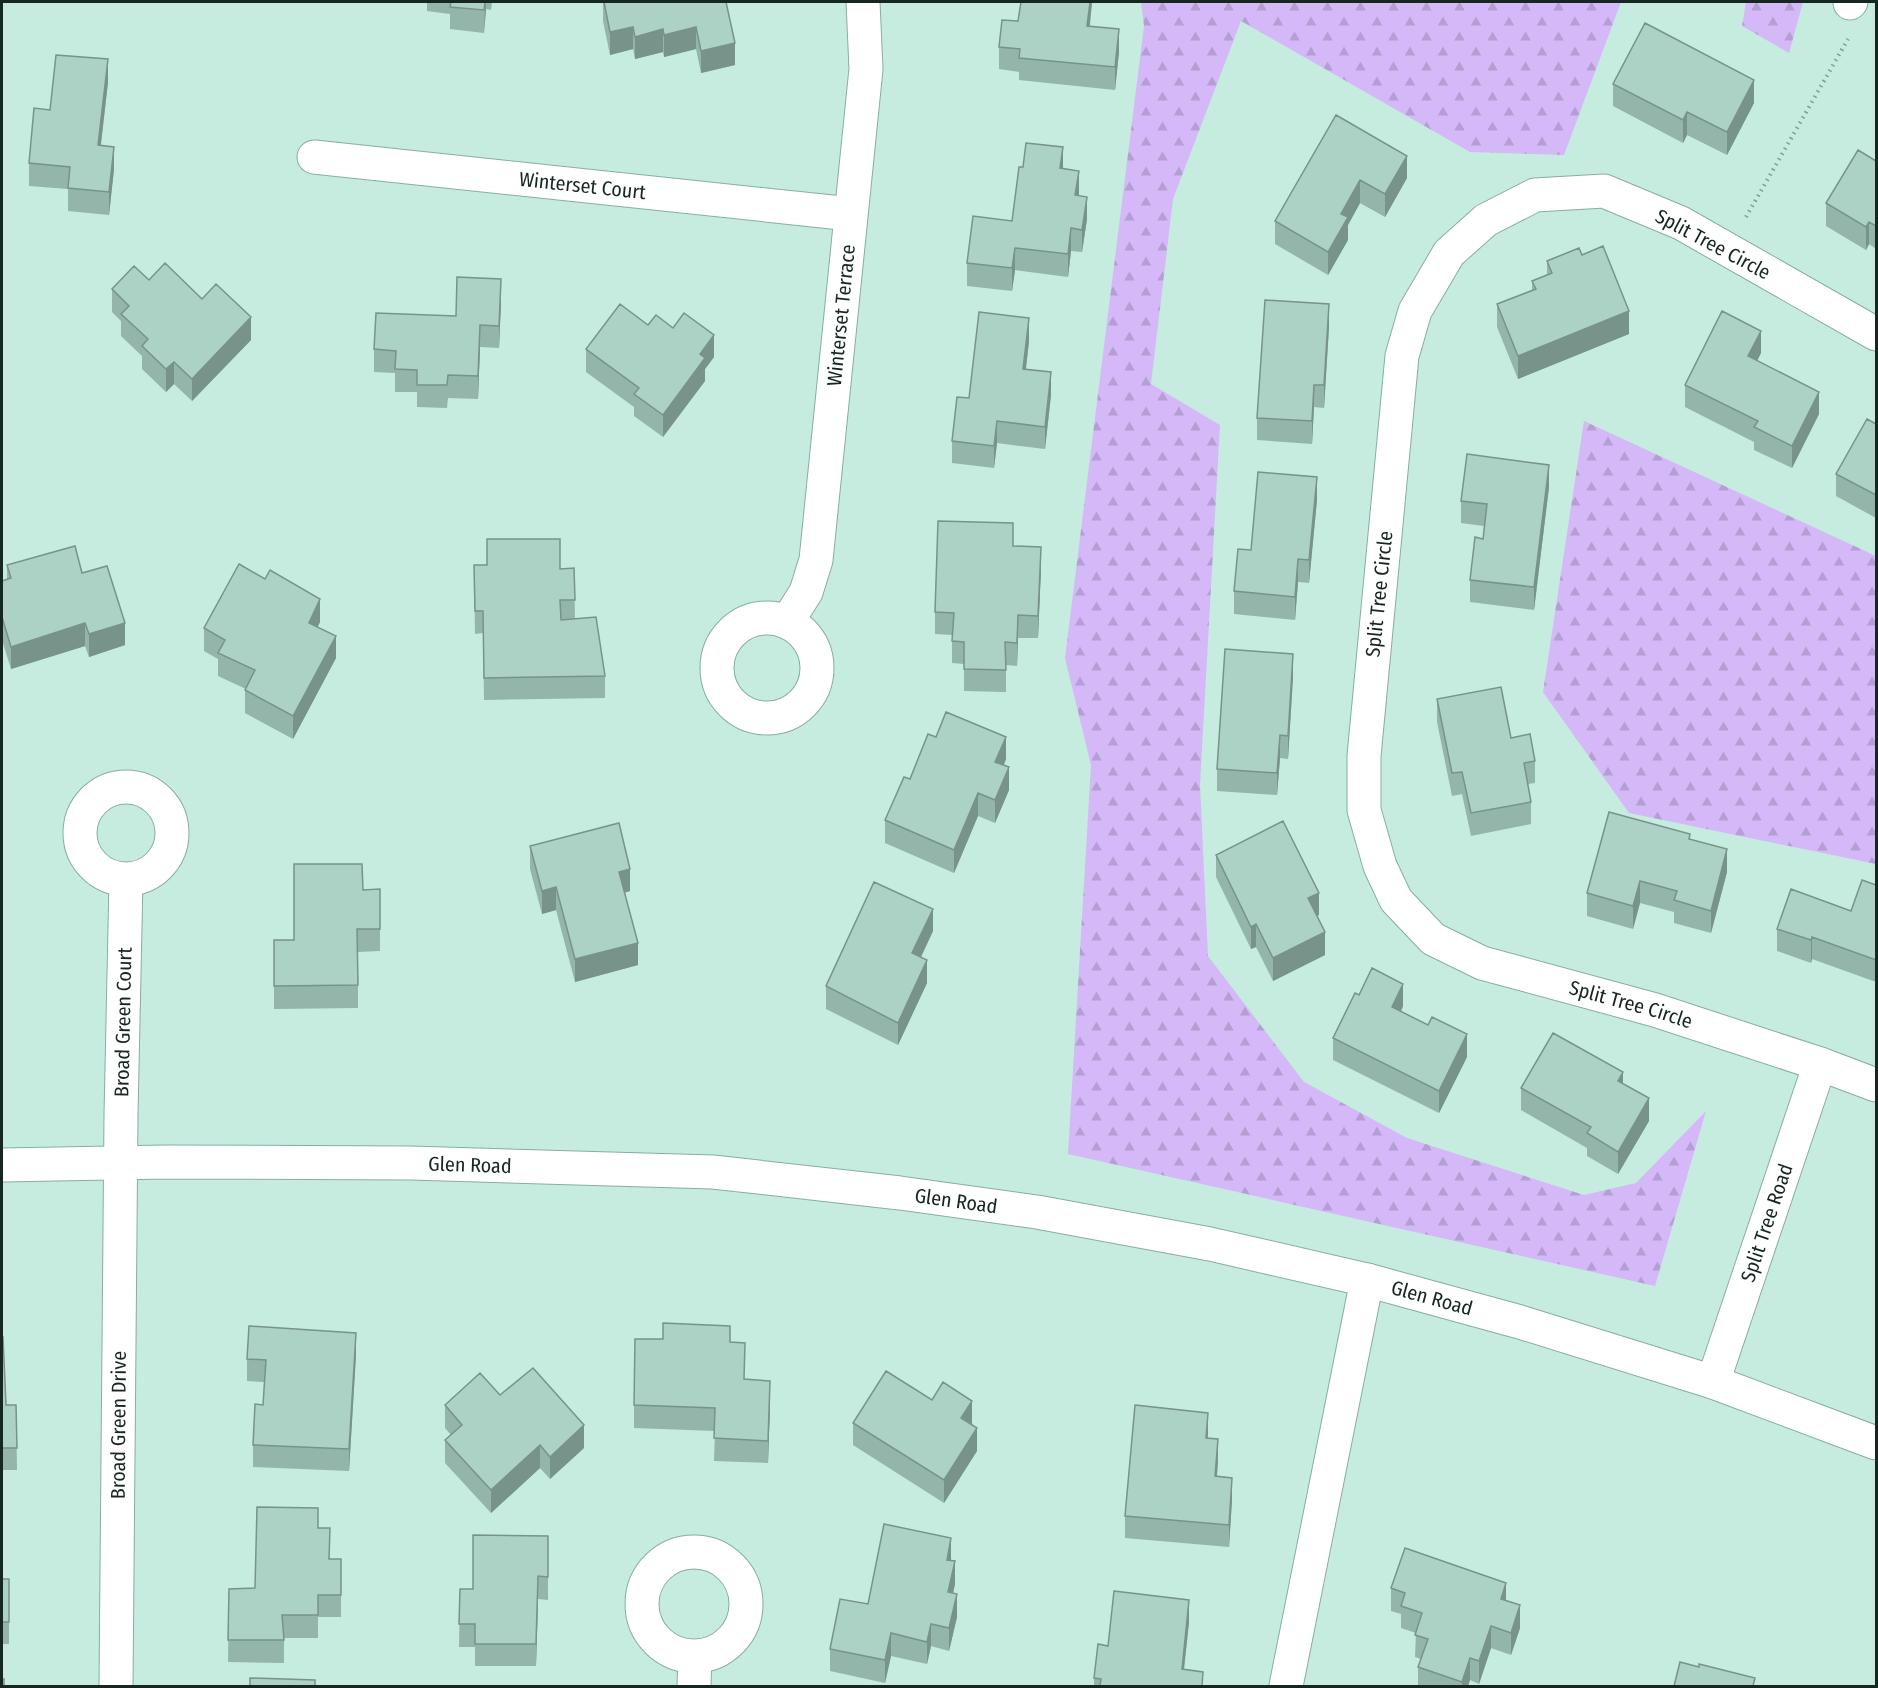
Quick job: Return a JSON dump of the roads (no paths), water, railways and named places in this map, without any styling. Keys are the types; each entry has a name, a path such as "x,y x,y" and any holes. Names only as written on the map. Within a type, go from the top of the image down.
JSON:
{"street":[{"name":"Winterset Terrace","path":"787,622 806,592 816,560 866,69 863,2"},
{"name":"Winterset Court","path":"314,157 851,213"},
{"name":"Split Tree Circle","path":"1876,334 1681,222 1604,191 1535,195 1486,220 1449,253 1415,311 1402,356 1364,756 1364,810 1380,866 1396,900 1433,939 1482,963 1655,1010 1820,1064 1876,1086"},
{"name":"Broad Green Court","path":"120,1162 126,880"},
{"name":"Split Tree Road","path":"1713,1382 1820,1064"},
{"name":"Glen Road","path":"2,1166 120,1162 411,1163 713,1173 900,1193 1038,1212 1210,1244 1367,1280 1520,1322 1713,1382 1876,1443"},
{"name":"Broad Green Drive","path":"116,1686 120,1162"},
{"path":"1286,1686 1367,1280"}]}
